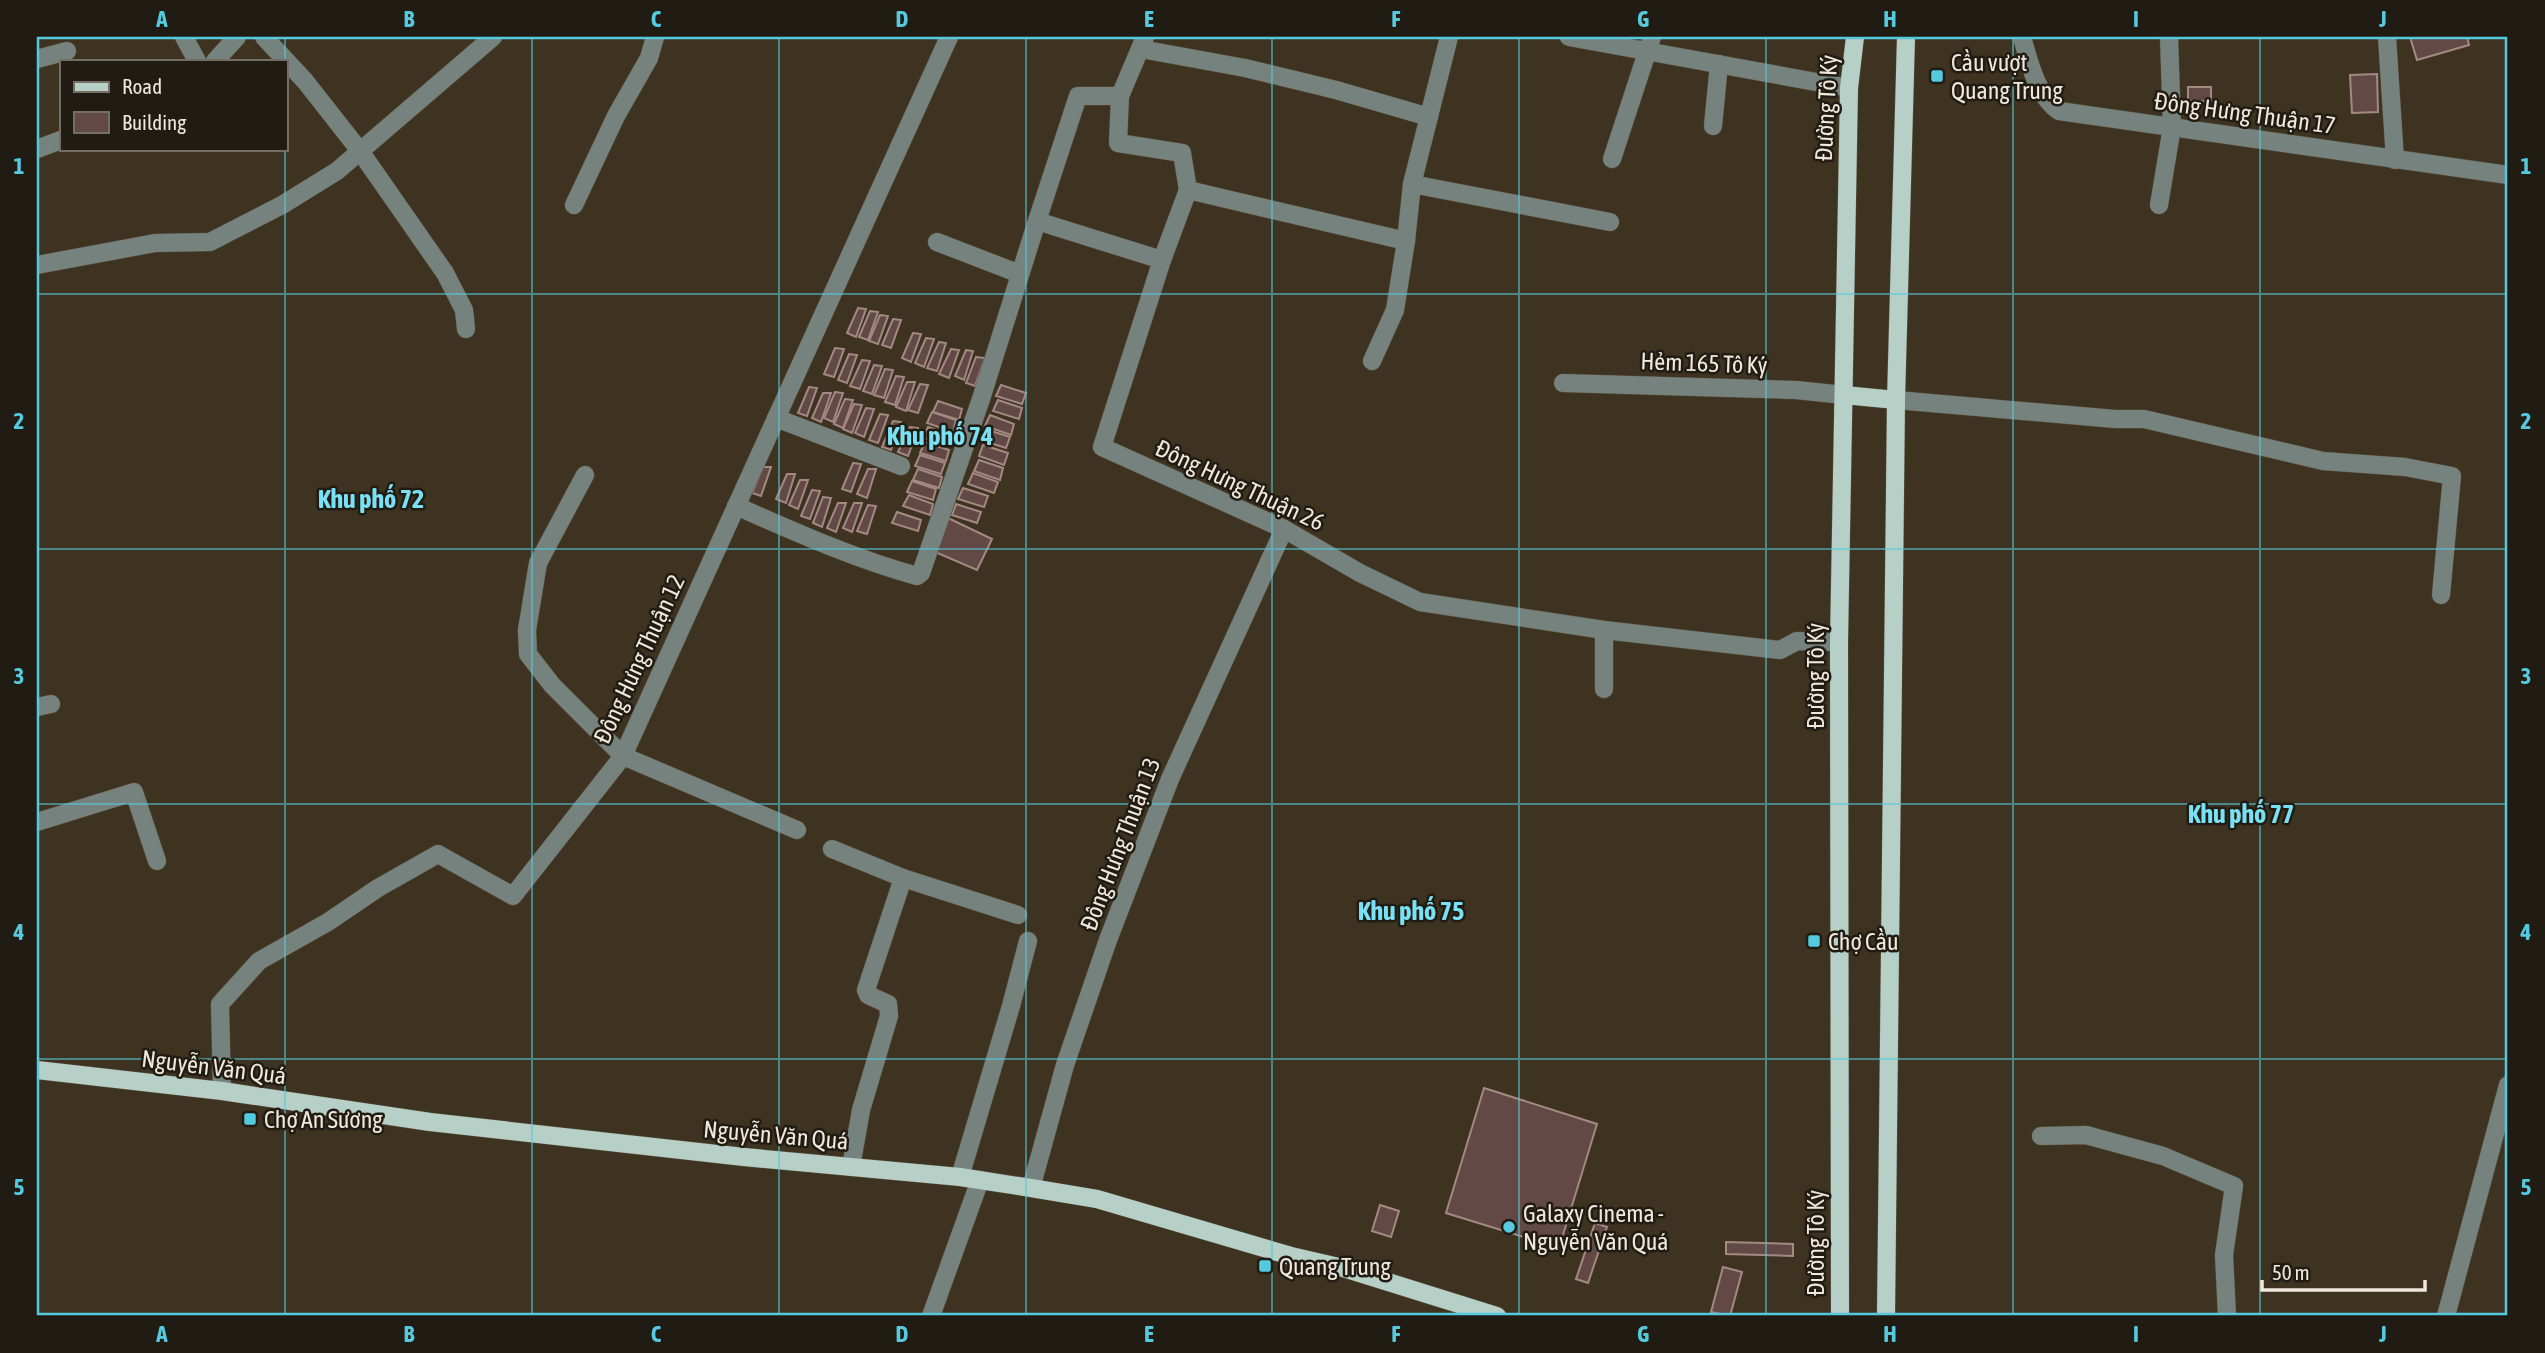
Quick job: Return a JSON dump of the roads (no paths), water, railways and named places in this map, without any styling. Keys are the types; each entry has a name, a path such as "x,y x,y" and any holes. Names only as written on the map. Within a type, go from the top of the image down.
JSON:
{"main road":[{"name":"Đường Tô Ký","path":"1840,1316 1839,642 1849,88 1854,37"},
{"path":"1886,1316 1896,400 1906,37"},
{"path":"1844,395 1896,400"},
{"name":"Nguyễn Văn Quá","path":"37,1070 222,1091 430,1122 960,1177 1097,1199 1291,1256 1343,1268 1497,1316"}],"street":[{"path":"184,37 196,60"},
{"path":"216,60 237,37"},
{"path":"264,37 285,60"},
{"path":"37,265 155,243 210,242 282,205 337,171 492,37"},
{"path":"574,205 616,116 649,58 655,37"},
{"name":"Đông Hưng Thuận 12","path":"222,1091 220,1004 258,961 439,854 513,896 622,756 949,37"},
{"path":"1372,361 1395,310 1412,184 1448,37"},
{"name":"Đông Hưng Thuận 17","path":"2022,37 2047,103 2059,111 2508,175"},
{"path":"2159,205 2172,127 2169,37"},
{"path":"2387,37 2395,160"},
{"path":"1580,38 1650,44 1719,64 1849,88"},
{"path":"1406,241 1188,190 1182,153 1118,143 1120,96 1143,43 1336,90 1429,117"},
{"path":"1612,159 1650,44"},
{"path":"37,59 66,50"},
{"path":"287,62 360,151 445,273 464,310 466,330"},
{"path":"1713,126 1719,64"},
{"path":"736,506 796,533 894,570 917,576 921,573 981,400 1077,96 1120,96"},
{"path":"37,149 60,140"},
{"path":"1412,184 1610,222"},
{"name":"Đông Hưng Thuận 26","path":"1188,190 1162,260 1102,447 1284,529 1360,573 1420,602 1604,630 1780,650 1797,641 1839,642"},
{"path":"1037,221 1162,260"},
{"path":"937,242 1020,274"},
{"name":"Hẻm 165 Tô Ký","path":"1563,383 1796,390 1844,395"},
{"path":"1896,400 2115,419 2144,419 2323,461 2405,467 2452,475 2441,595"},
{"path":"776,418 901,466"},
{"path":"585,475 538,563 527,630 528,654 552,685 622,756 797,830"},
{"name":"Đông Hưng Thuận 13","path":"1031,1188 1065,1065 1112,928 1170,779 1284,529"},
{"path":"1604,630 1604,690"},
{"path":"37,822 134,792 157,861"},
{"path":"832,849 903,878 1018,915"},
{"path":"851,1167 861,1110 889,1016 888,1004 868,995 866,989 903,878"},
{"path":"960,1177 1028,941"},
{"path":"2446,1316 2508,1085"},
{"path":"2041,1136 2086,1135 2163,1156 2234,1186 2224,1255 2227,1316"},
{"path":"931,1316 980,1180"}],"place":[{"name":"Cầu vượt Quang Trung","path":"1937,76"},
{"name":"Chợ Cầu","path":"1814,941"},
{"name":"Chợ An Sương","path":"250,1119"},
{"name":"Galaxy Cinema - Nguyễn Văn Quá","path":"1509,1227"},
{"name":"Quang Trung","path":"1265,1266"}],"district":[{"name":"Khu phố 74","path":"940,436"},
{"name":"Khu phố 72","path":"371,499"},
{"name":"Khu phố 77","path":"2241,814"},
{"name":"Khu phố 75","path":"1411,911"}]}
